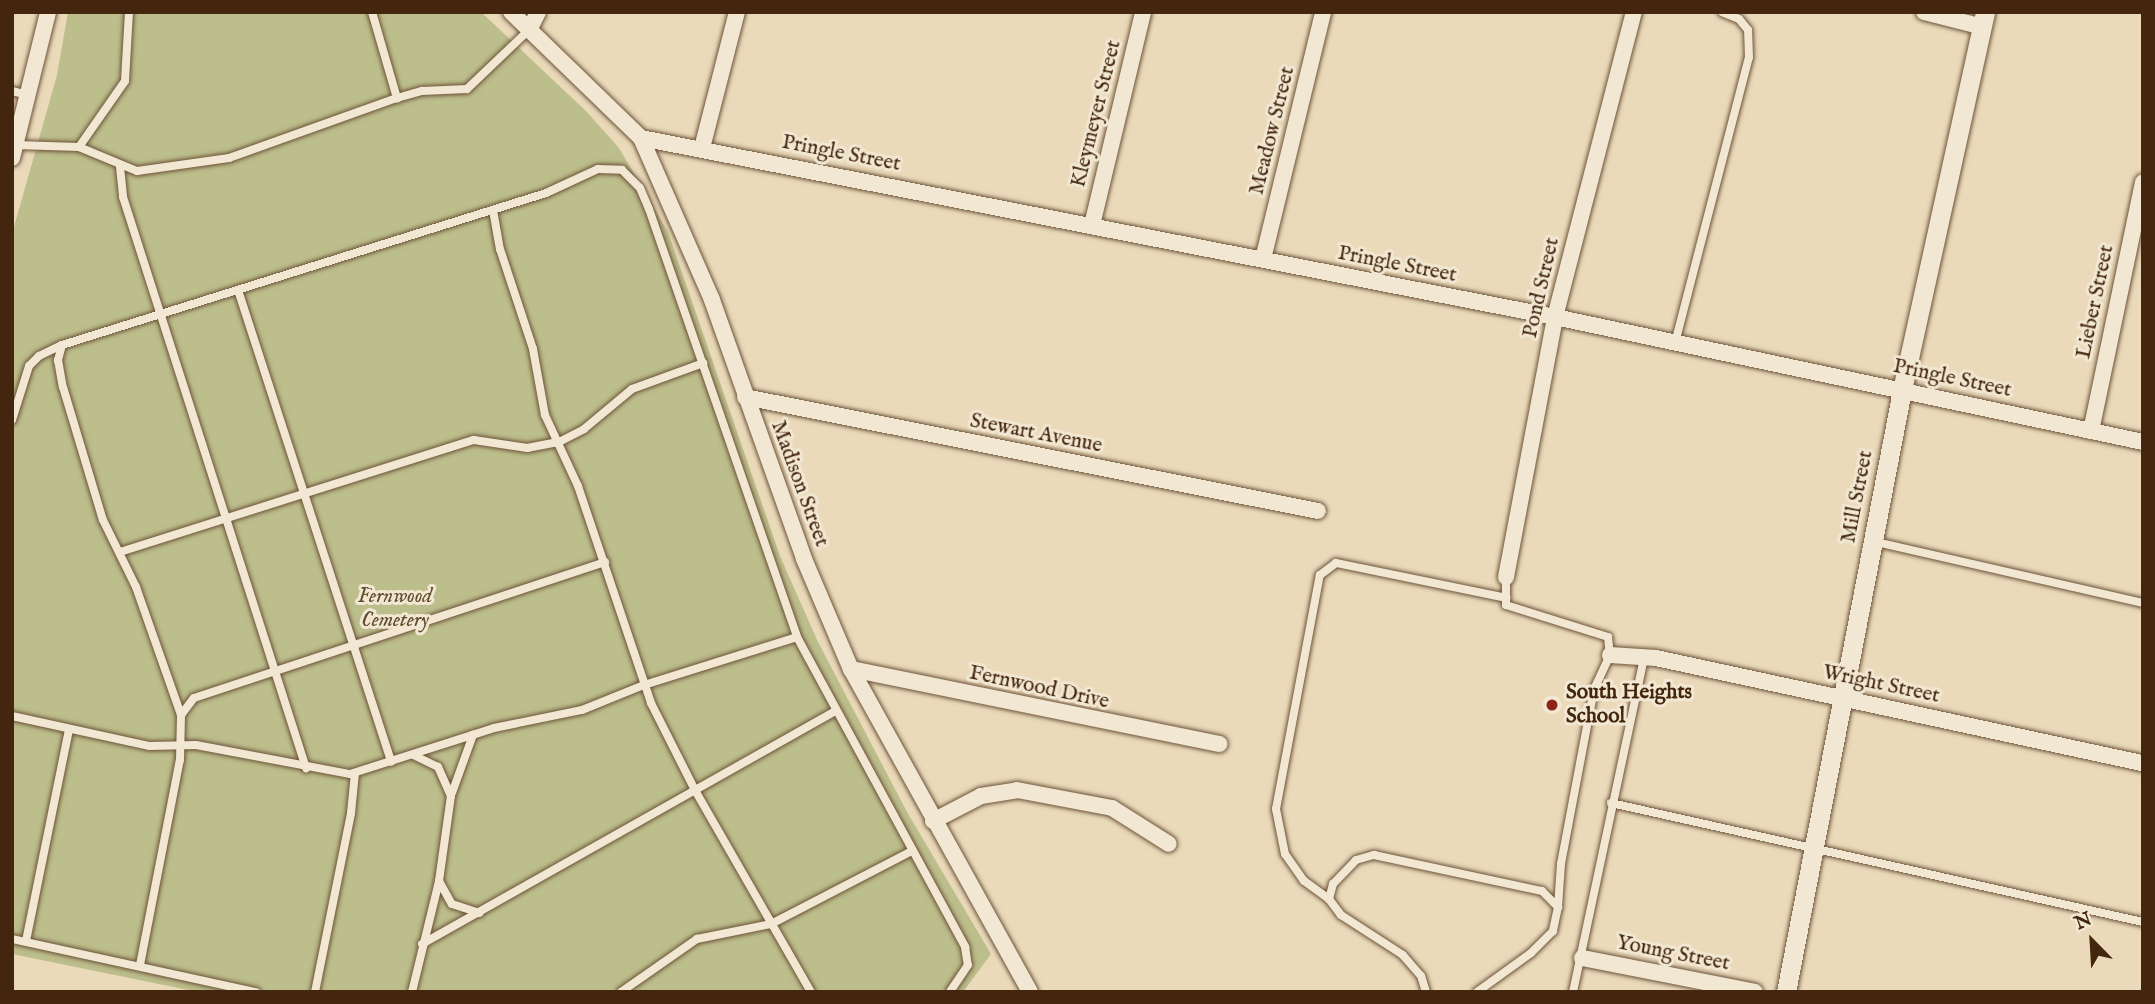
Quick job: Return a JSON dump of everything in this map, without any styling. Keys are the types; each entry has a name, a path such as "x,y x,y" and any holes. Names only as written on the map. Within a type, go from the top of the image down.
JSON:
{"street":[{"path":"14,152 20,93 48,12"},
{"name":"Madison Street","path":"511,12 641,138 712,300 745,397 851,668 933,821 1030,992"},
{"path":"529,30 538,12"},
{"path":"702,148 737,12"},
{"name":"Kleymeyer Street","path":"1092,225 1143,12"},
{"name":"Meadow Street","path":"1263,260 1323,12"},
{"name":"Pond Street","path":"1506,577 1555,317 1634,12"},
{"path":"1924,12 1984,20"},
{"name":"Mill Street","path":"1786,992 1846,699 1872,541 1902,390 1984,20"},
{"name":"Pringle Street","path":"641,138 1555,317 2143,442"},
{"name":"Lieber Street","path":"2091,431 2143,182"},
{"name":"Stewart Avenue","path":"745,397 1318,511"},
{"name":"Wright Street","path":"1610,655 1644,657 2143,763"},
{"name":"Fernwood Drive","path":"851,668 1219,744"},
{"path":"933,821 981,796 1017,790 1112,808 1169,844"},
{"name":"Young Street","path":"1583,958 1755,992"}],"lane":[{"path":"79,147 125,81 129,12"},
{"path":"372,12 397,98"},
{"path":"1675,343 1749,57 1748,30 1739,19 1722,12"},
{"path":"14,152 79,147 120,167 156,171 229,158 397,98 422,91 467,89 529,30"},
{"path":"120,167 123,197 306,768"},
{"path":"12,420 29,366 39,356 62,345 546,194 598,169 622,170 640,188 649,209 797,637 834,712 968,956 965,972 950,992"},
{"path":"493,210 500,249 533,349 545,415 559,442 605,562 644,685 696,792 811,992"},
{"path":"238,290 391,762"},
{"path":"62,345 58,360 63,387 103,520 120,552 181,715 182,746 139,965"},
{"path":"120,552 474,440 527,447 559,442 584,429 632,389 703,363"},
{"path":"1872,541 2143,603"},
{"path":"181,715 200,695 605,562"},
{"path":"1426,992 1421,976 1403,955 1341,915 1329,899 1304,881 1285,854 1276,809 1320,575 1336,563 1506,598"},
{"path":"1477,992 1531,953 1553,931 1558,907 1561,864 1594,689 1610,655 1608,637 1506,605 1506,577"},
{"path":"12,716 150,746 182,746 306,768 355,773 473,735 582,710 644,685 797,637"},
{"path":"1573,992 1583,958 1611,803 1644,657"},
{"path":"422,944 834,712"},
{"path":"26,941 68,729"},
{"path":"412,992 439,881 451,796 473,735"},
{"path":"413,755 438,767 451,796"},
{"path":"315,992 351,813 355,773"},
{"path":"1611,803 2143,922"},
{"path":"621,992 697,939 771,924 912,851"},
{"path":"1329,899 1333,884 1346,869 1356,860 1374,855 1542,891 1558,907"},
{"path":"439,881 452,904 480,913"},
{"path":"12,939 256,992"}],"green space":[{"name":"Fernwood Cemetery","path":"68,12 481,12 587,112 619,148 668,232 780,556 817,640 907,812 991,954 963,992 198,992 12,954 12,234 57,75"}],"place":[{"name":"South Heights School","path":"1552,705"}]}
